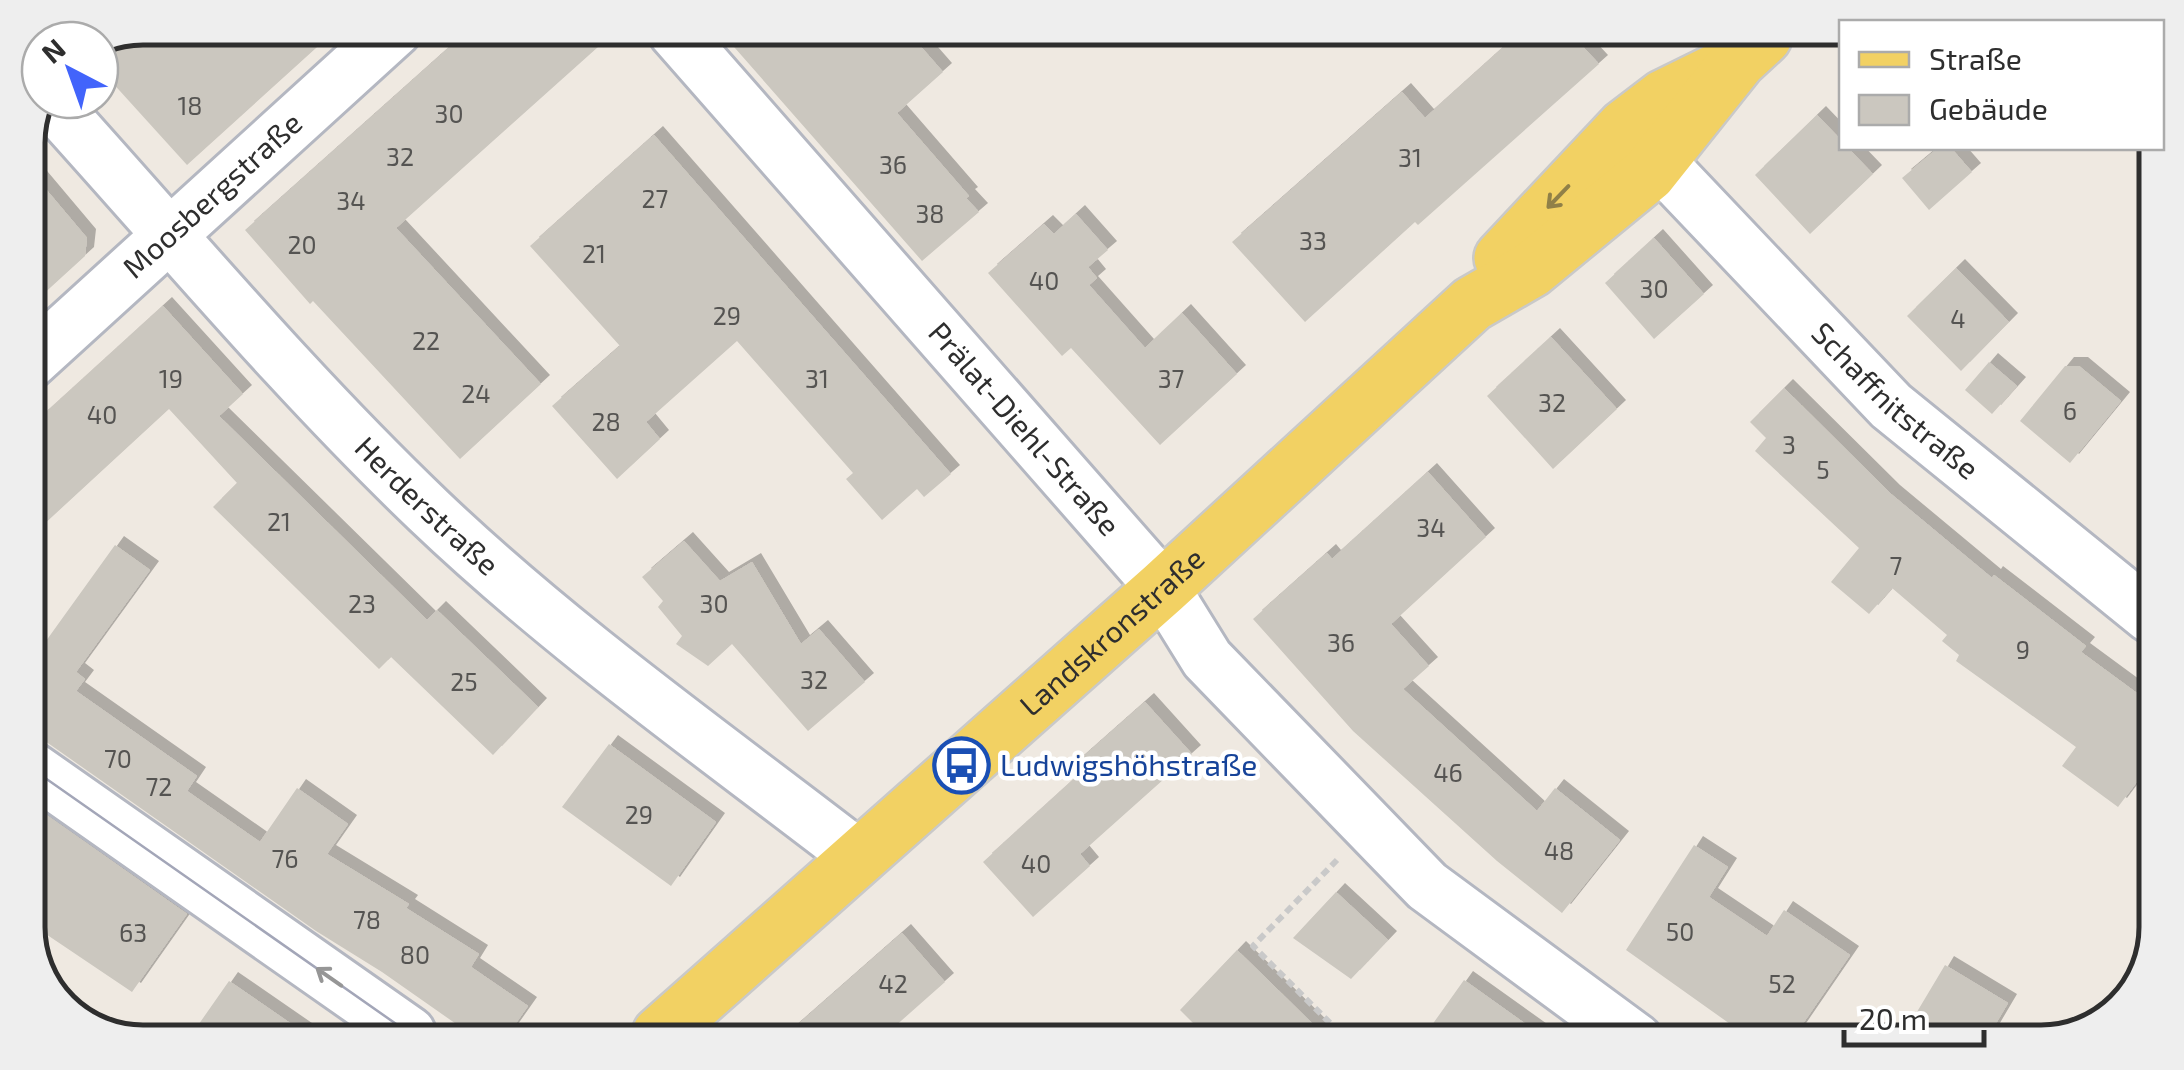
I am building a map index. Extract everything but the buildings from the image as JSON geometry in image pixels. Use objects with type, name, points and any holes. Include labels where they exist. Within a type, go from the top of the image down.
[{"type":"main road","name":"Landskronstraße","points":[[1472,304],[1508,248],[1626,127],[1739,45]]},
{"type":"main road","name":"Landskronstraße","points":[[670,1025],[1162,588],[1472,304],[1531,270],[1660,163],[1739,45]]},
{"type":"street","name":"Moosbergstraße","points":[[45,348],[378,45]]},
{"type":"street","name":"Prälat-Diehl-Straße","points":[[686,45],[1162,588],[1207,659],[1426,886],[1612,1025]]},
{"type":"street","name":"Herderstraße","points":[[67,120],[316,399],[429,511],[531,604],[859,857]]},
{"type":"street","name":"Schaffnitstraße","points":[[1660,163],[1891,406],[2139,607]]},
{"type":"street","points":[[45,778],[399,1025]]},
{"type":"path","points":[[1332,1025],[1253,946],[1369,826]]},
{"type":"tram line","points":[[45,778],[398,1025]]},
{"type":"place","name":"Ludwigshöhstraße","points":[[961,766]]}]
